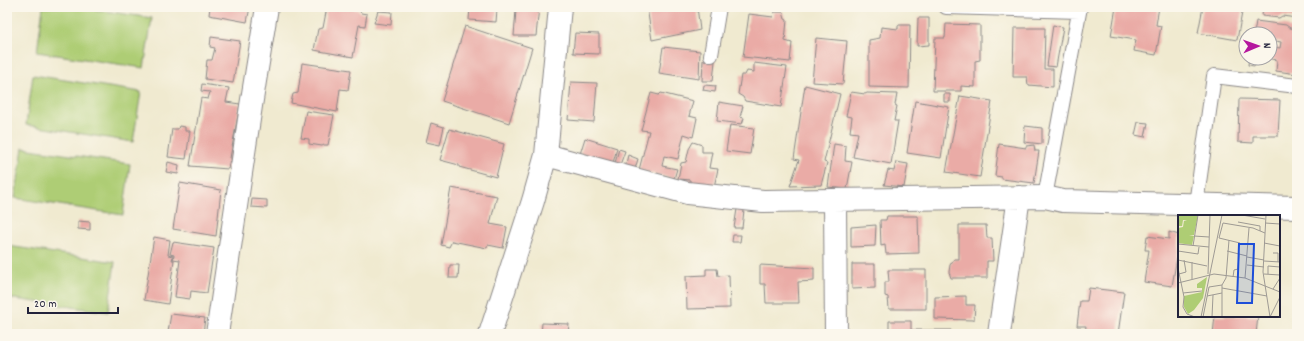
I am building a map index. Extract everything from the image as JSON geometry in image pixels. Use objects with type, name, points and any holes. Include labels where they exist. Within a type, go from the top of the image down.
[{"type":"street","points":[[217,334],[267,7]]},
{"type":"street","points":[[490,334],[533,201],[546,155],[560,7]]},
{"type":"street","points":[[546,155],[687,192],[762,201],[1045,197],[1064,201],[1297,207]]},
{"type":"street","points":[[999,334],[1019,197]]},
{"type":"street","points":[[835,200],[836,334]]},
{"type":"lane","points":[[710,55],[719,7]]},
{"type":"lane","points":[[946,7],[1080,9],[1045,197]]},
{"type":"lane","points":[[1196,204],[1214,76],[1297,86]]},
{"type":"green space","points":[[43,7],[77,7],[152,18],[144,68],[37,52]]},
{"type":"green space","points":[[33,75],[141,92],[133,142],[26,125]]},
{"type":"green space","points":[[23,148],[130,164],[123,215],[15,198]]},
{"type":"green space","points":[[8,246],[115,262],[108,312],[7,298]]},
{"type":"building","points":[[210,7],[250,7],[247,22],[209,15]]},
{"type":"building","points":[[327,7],[344,7],[359,10],[361,13],[367,14],[365,26],[359,25],[353,57],[314,50],[318,29],[323,28]]},
{"type":"building","points":[[470,7],[539,7],[536,36],[514,36],[516,10],[497,9],[496,22],[469,20]]},
{"type":"building","points":[[647,7],[697,7],[700,30],[652,40]]},
{"type":"building","points":[[1116,7],[1159,7],[1156,25],[1161,26],[1156,55],[1134,51],[1136,40],[1111,36]]},
{"type":"building","points":[[1203,7],[1243,7],[1240,26],[1238,26],[1237,40],[1198,33]]},
{"type":"building","points":[[1263,7],[1297,7],[1297,18],[1262,16]]},
{"type":"building","points":[[378,11],[392,12],[391,25],[374,23]]},
{"type":"building","points":[[774,12],[783,12],[785,19],[787,20],[785,41],[792,43],[790,62],[743,57],[749,14],[773,17]]},
{"type":"building","points":[[918,18],[929,18],[929,45],[917,46]]},
{"type":"building","points":[[1256,21],[1286,25],[1290,28],[1297,29],[1297,74],[1276,71],[1276,66],[1278,66],[1278,48],[1280,48],[1281,42],[1278,41],[1278,26],[1255,26]]},
{"type":"building","points":[[946,24],[980,25],[980,60],[975,61],[975,87],[961,86],[961,91],[933,91],[935,38],[945,38]]},
{"type":"building","points":[[898,25],[910,25],[909,88],[869,87],[869,40],[880,38],[881,27],[898,29]]},
{"type":"building","points":[[1053,25],[1063,27],[1056,67],[1047,66]]},
{"type":"building","points":[[465,26],[532,48],[509,123],[442,101]]},
{"type":"building","points":[[1014,28],[1045,28],[1044,69],[1053,69],[1053,87],[1028,85],[1027,77],[1013,77]]},
{"type":"building","points":[[575,33],[599,34],[599,54],[573,53]]},
{"type":"building","points":[[211,37],[240,41],[233,83],[205,79],[207,60],[212,60],[215,48],[210,47]]},
{"type":"building","points":[[816,38],[847,41],[843,84],[812,82]]},
{"type":"building","points":[[663,47],[700,51],[699,79],[659,73]]},
{"type":"building","points":[[703,60],[715,61],[713,81],[702,81]]},
{"type":"building","points":[[302,63],[351,70],[348,90],[340,89],[337,112],[291,103],[293,94],[298,93]]},
{"type":"building","points":[[754,63],[787,67],[781,107],[745,101],[743,97],[738,94],[741,75],[745,75],[747,71],[754,72]]},
{"type":"building","points":[[571,82],[597,83],[594,122],[568,120]]},
{"type":"building","points":[[202,84],[229,88],[226,102],[240,104],[228,169],[190,166],[201,98],[208,99],[210,92],[201,91]]},
{"type":"building","points":[[704,85],[716,86],[715,92],[703,90]]},
{"type":"building","points":[[805,85],[840,94],[824,162],[827,163],[821,185],[790,186],[799,160],[794,159]]},
{"type":"building","points":[[851,92],[865,94],[897,94],[895,105],[897,106],[894,121],[898,121],[891,164],[853,157],[858,133],[850,132],[852,117],[846,116]]},
{"type":"building","points":[[651,93],[659,95],[661,93],[693,101],[689,116],[697,118],[693,137],[684,134],[678,159],[664,156],[662,166],[677,169],[674,179],[639,170],[649,131],[641,130]]},
{"type":"building","points":[[944,94],[950,94],[950,102],[944,102]]},
{"type":"building","points":[[960,96],[992,101],[980,177],[946,172]]},
{"type":"building","points":[[1239,99],[1280,100],[1278,136],[1253,136],[1253,143],[1238,142]]},
{"type":"building","points":[[915,101],[949,107],[941,158],[907,153]]},
{"type":"building","points":[[719,102],[743,106],[740,117],[744,118],[742,124],[717,121]]},
{"type":"building","points":[[306,111],[334,115],[328,145],[322,146],[309,144],[309,139],[301,138]]},
{"type":"building","points":[[1138,122],[1148,123],[1145,137],[1135,135]]},
{"type":"building","points":[[431,123],[444,127],[440,145],[426,142]]},
{"type":"building","points":[[730,125],[754,128],[750,154],[726,151]]},
{"type":"building","points":[[179,126],[185,127],[185,131],[190,131],[186,159],[168,157],[172,129],[178,129]]},
{"type":"building","points":[[1025,126],[1042,128],[1042,144],[1024,142]]},
{"type":"building","points":[[449,129],[504,144],[496,177],[440,160]]},
{"type":"building","points":[[585,138],[617,148],[613,163],[580,154]]},
{"type":"building","points":[[693,142],[702,145],[702,152],[712,152],[709,168],[718,169],[714,187],[690,184],[690,180],[678,179],[681,163],[686,162],[689,149]]},
{"type":"building","points":[[834,144],[846,146],[845,161],[852,162],[847,189],[828,187]]},
{"type":"building","points":[[999,144],[1026,148],[1026,146],[1034,145],[1035,151],[1039,151],[1034,183],[1002,179],[1002,177],[995,176]]},
{"type":"building","points":[[619,149],[625,151],[620,165],[615,163]]},
{"type":"building","points":[[628,155],[638,159],[635,169],[625,168]]},
{"type":"building","points":[[168,162],[179,165],[178,174],[166,172]]},
{"type":"building","points":[[896,162],[908,164],[904,187],[884,185],[888,170],[894,171]]},
{"type":"building","points":[[180,183],[221,190],[216,236],[173,229]]},
{"type":"building","points":[[451,188],[497,196],[490,224],[507,227],[503,248],[488,245],[487,248],[452,241],[449,247],[441,245]]},
{"type":"building","points":[[252,199],[267,200],[267,208],[251,207]]},
{"type":"building","points":[[737,209],[744,210],[742,228],[734,228]]},
{"type":"building","points":[[887,216],[918,216],[919,253],[886,254],[885,245],[881,246],[880,220],[886,220]]},
{"type":"building","points":[[78,221],[90,222],[90,230],[78,229]]},
{"type":"building","points":[[876,225],[875,246],[851,247],[851,227]]},
{"type":"building","points":[[959,225],[986,225],[987,238],[992,238],[993,261],[987,261],[987,278],[951,278],[949,272],[950,265],[954,259],[959,259]]},
{"type":"building","points":[[1169,232],[1178,235],[1178,252],[1172,286],[1144,282],[1149,250],[1145,250],[1147,236],[1169,239]]},
{"type":"building","points":[[733,235],[741,235],[740,242],[732,242]]},
{"type":"building","points":[[154,237],[170,240],[168,255],[173,256],[172,260],[174,260],[168,304],[144,300]]},
{"type":"building","points":[[173,242],[214,248],[207,293],[191,291],[190,299],[175,297],[180,260],[173,259],[174,255],[170,254]]},
{"type":"building","points":[[852,264],[875,264],[875,288],[852,289]]},
{"type":"building","points":[[450,265],[459,265],[458,278],[449,278]]},
{"type":"building","points":[[760,265],[814,268],[814,281],[798,282],[799,303],[766,303],[765,284],[760,284]]},
{"type":"building","points":[[706,269],[717,269],[718,276],[729,275],[730,308],[687,309],[686,276],[706,275]]},
{"type":"building","points":[[888,270],[926,270],[926,309],[889,309],[888,297],[885,296],[885,282],[889,282]]},
{"type":"building","points":[[1089,288],[1124,292],[1118,334],[1085,334],[1086,326],[1077,326],[1080,301],[1087,301]]},
{"type":"building","points":[[966,296],[966,305],[975,305],[974,320],[935,319],[935,297]]},
{"type":"building","points":[[171,314],[205,318],[203,334],[173,334],[173,331],[168,332]]},
{"type":"building","points":[[1215,317],[1258,317],[1256,334],[1213,334]]},
{"type":"building","points":[[889,321],[911,321],[911,330],[951,330],[951,334],[889,334]]},
{"type":"building","points":[[542,323],[569,324],[568,334],[541,334]]}]
